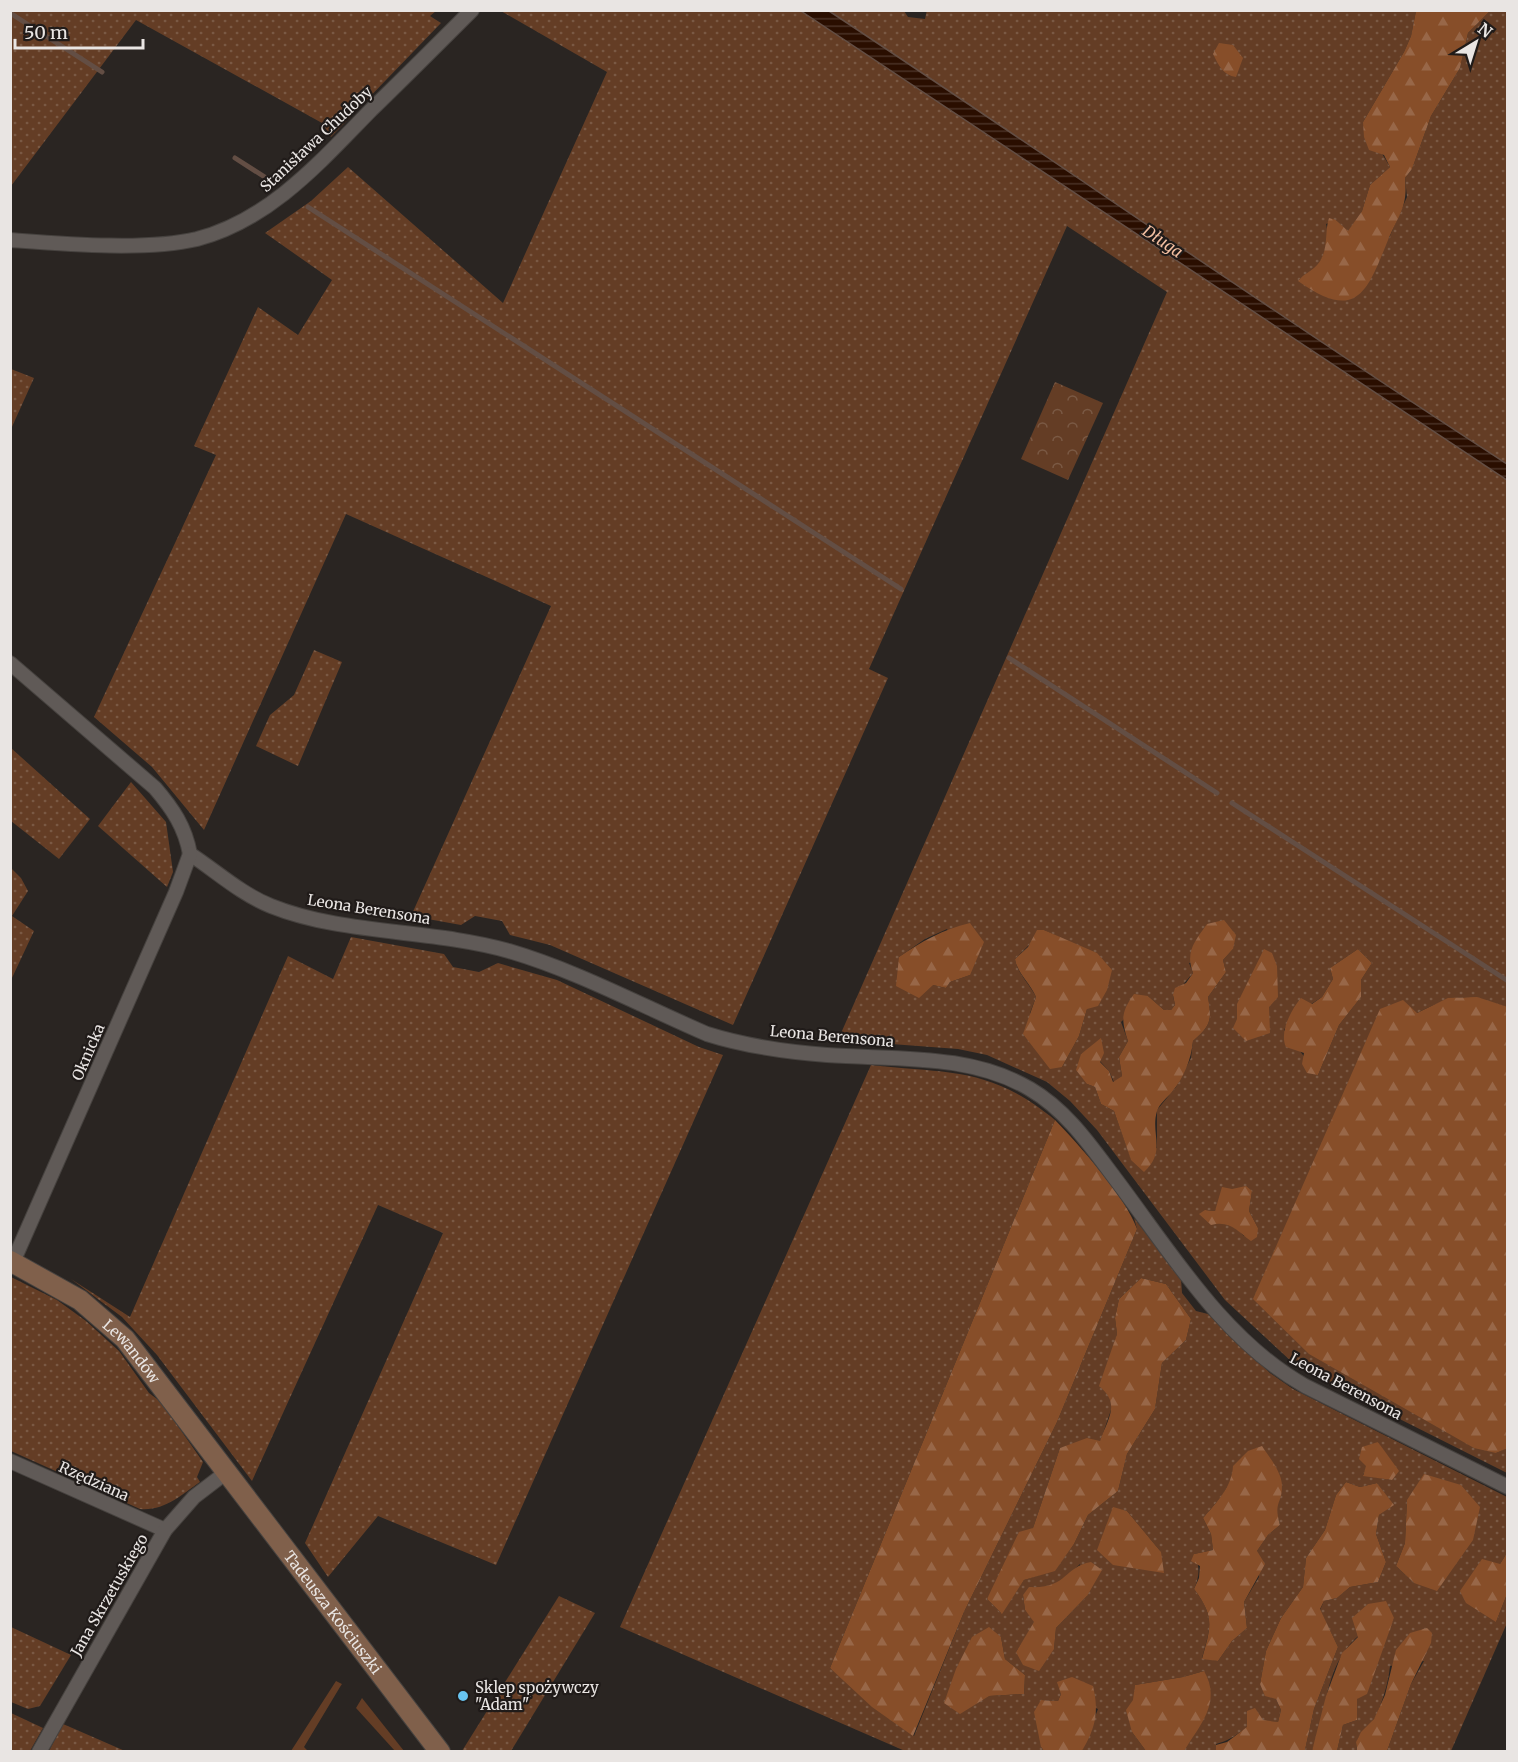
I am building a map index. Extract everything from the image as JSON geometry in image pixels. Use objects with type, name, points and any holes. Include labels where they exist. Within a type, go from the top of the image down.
[{"type":"street","name":"Stanisława Chudoby","points":[[10,240],[151,245],[198,238],[239,224],[272,204],[309,172],[472,10]]},
{"type":"street","points":[[10,663],[155,788],[175,812],[186,836],[190,854]]},
{"type":"street","name":"Oknicka","points":[[12,1261],[176,892],[190,854]]},
{"type":"street","name":"Leona Berensona","points":[[190,854],[241,890],[277,908],[324,921],[408,932],[509,951],[568,972],[717,1037],[759,1047],[809,1053],[951,1062],[987,1070],[1011,1079],[1041,1096],[1077,1129],[1215,1310],[1277,1368],[1305,1386],[1508,1487]]},
{"type":"street","name":"Lewandów","points":[[12,1261],[72,1295],[115,1329],[228,1471]]},
{"type":"street","name":"Rzędziana","points":[[10,1461],[165,1530]]},
{"type":"street","name":"Jana Skrzetuskiego","points":[[39,1752],[165,1530],[194,1497],[228,1471]]},
{"type":"street","name":"Tadeusza Kościuszki","points":[[228,1471],[440,1752]]},
{"type":"green space","points":[[927,10],[1416,11],[1411,36],[1404,52],[1363,122],[1390,167],[1370,185],[1362,211],[1348,232],[1336,220],[1326,224],[1327,242],[1321,261],[1314,270],[1298,281],[1389,238],[1407,197],[1405,178],[1412,169],[1431,116],[1460,68],[1468,33],[1490,11],[1507,11],[1507,464],[829,11],[904,11],[908,17],[925,19]]},
{"type":"green space","points":[[11,11],[436,11],[430,16],[441,23],[331,137],[322,123],[136,20],[11,186]]},
{"type":"green space","points":[[501,11],[801,11],[1507,480],[1507,1007],[1471,998],[1461,998],[1442,1002],[1417,1013],[1496,1453],[1507,1448],[1507,1473],[1342,1390],[1292,1362],[1225,1300],[1097,1130],[1070,1101],[1047,1082],[987,1055],[958,1049],[838,1040],[1167,292],[1067,226],[869,669],[888,678],[733,1025],[550,945],[510,935],[502,921],[475,916],[461,925],[411,916],[551,606],[346,514],[204,830],[152,767],[94,717],[216,455],[194,446],[258,307],[298,335],[332,280],[265,233],[311,201],[348,167],[503,303],[607,72]],"holes":[[[947,929],[970,975],[950,982],[946,988],[933,985],[899,957],[925,939]],[[1044,930],[1065,940],[1087,1009],[1079,1036],[1062,1067],[1030,1013],[1036,997],[1018,969],[1015,959]],[[1233,949],[1223,960],[1226,972],[1208,997],[1209,1022],[1204,1031],[1193,1041],[1191,1058],[1176,1087],[1157,1110],[1157,1148],[1131,1159],[1114,1111],[1101,1104],[1095,1087],[1087,1084],[1081,1054],[1089,1049],[1109,1071],[1114,1082],[1122,1076],[1119,1057],[1128,1041],[1121,1022],[1148,996],[1164,1010],[1171,1010],[1175,1005],[1173,996],[1193,973],[1189,963]],[[1358,949],[1372,963],[1361,980],[1361,997],[1339,1025],[1318,1075],[1284,1030],[1290,1018],[1322,997],[1333,979],[1330,968]],[[1252,1191],[1249,1211],[1258,1228],[1244,1236],[1205,1210],[1215,1211],[1220,1201]]]},
{"type":"green space","points":[[1416,11],[1490,11],[1468,33],[1460,68],[1431,116],[1412,169],[1405,178],[1406,188],[1402,210],[1366,287],[1357,296],[1347,300],[1334,300],[1298,281],[1317,265],[1322,257],[1329,218],[1336,220],[1348,231],[1362,211],[1370,185],[1390,167],[1384,155],[1369,150],[1364,137],[1363,122],[1404,52],[1411,36]]},
{"type":"green space","points":[[1219,43],[1233,45],[1243,58],[1236,77],[1219,66],[1213,54]]},
{"type":"green space","points":[[11,369],[34,378],[11,429]]},
{"type":"green space","points":[[1055,382],[1103,403],[1068,480],[1021,459]]},
{"type":"green space","points":[[314,650],[342,662],[298,766],[256,746],[270,715],[294,695]]},
{"type":"green space","points":[[11,748],[90,819],[59,859],[11,821]]},
{"type":"green space","points":[[131,782],[166,822],[173,872],[167,887],[98,826]]},
{"type":"green space","points":[[11,868],[21,878],[28,891],[12,916],[34,931],[11,980]]},
{"type":"green space","points":[[1224,920],[1236,935],[1233,949],[1223,960],[1226,972],[1208,997],[1209,1022],[1204,1031],[1193,1041],[1189,1062],[1183,1074],[1172,1092],[1158,1108],[1155,1119],[1155,1157],[1144,1172],[1131,1160],[1114,1111],[1101,1104],[1095,1087],[1087,1084],[1076,1070],[1081,1054],[1101,1038],[1104,1053],[1100,1062],[1109,1071],[1113,1082],[1122,1076],[1119,1057],[1128,1041],[1124,1016],[1130,1000],[1134,994],[1148,996],[1164,1010],[1171,1010],[1175,1005],[1173,995],[1175,988],[1186,983],[1193,973],[1190,959],[1195,941],[1207,924]]},
{"type":"green space","points":[[970,923],[984,942],[970,975],[950,982],[946,988],[933,985],[919,998],[896,986],[899,957],[933,937]]},
{"type":"green space","points":[[1037,930],[1044,930],[1097,953],[1112,970],[1107,990],[1098,1006],[1087,1009],[1079,1036],[1062,1067],[1050,1069],[1023,1034],[1036,997],[1018,969],[1015,959],[1028,947]]},
{"type":"green space","points":[[351,937],[444,954],[453,967],[479,972],[498,963],[557,980],[699,1047],[723,1055],[496,1565],[378,1516],[328,1577],[305,1543],[443,1233],[378,1205],[252,1481],[157,1355],[122,1317],[71,1279],[130,1317],[288,956],[333,979]]},
{"type":"green space","points":[[1264,949],[1272,953],[1277,966],[1278,997],[1269,1007],[1270,1033],[1246,1041],[1233,1028],[1237,1019],[1237,1004]]},
{"type":"green space","points":[[1358,949],[1372,963],[1361,980],[1361,997],[1339,1025],[1318,1075],[1307,1073],[1302,1064],[1304,1053],[1286,1047],[1284,1035],[1287,1021],[1301,998],[1312,1004],[1322,997],[1333,979],[1330,968]]},
{"type":"green space","points":[[1477,997],[1508,1007],[1508,1448],[1496,1453],[1474,1448],[1309,1354],[1253,1299],[1380,1009],[1403,1000],[1417,1013],[1448,998]]},
{"type":"green space","points":[[871,1065],[947,1072],[989,1081],[1010,1090],[1055,1120],[830,1668],[914,1736],[964,1612],[1057,1422],[1137,1229],[1134,1218],[1181,1279],[1182,1293],[1196,1311],[1208,1314],[1270,1373],[1293,1389],[1507,1497],[1507,1553],[1500,1564],[1496,1622],[1507,1594],[1507,1623],[1451,1751],[1387,1751],[1411,1684],[1424,1661],[1390,1666],[1387,1686],[1379,1710],[1373,1721],[1359,1736],[1357,1751],[1337,1751],[1343,1725],[1357,1720],[1357,1699],[1394,1618],[1360,1635],[1346,1650],[1332,1677],[1312,1751],[1302,1751],[1305,1750],[1314,1709],[1338,1647],[1320,1610],[1324,1601],[1337,1598],[1350,1587],[1378,1582],[1386,1562],[1376,1534],[1379,1515],[1393,1505],[1377,1483],[1360,1487],[1346,1482],[1336,1495],[1325,1530],[1306,1558],[1303,1587],[1281,1618],[1266,1651],[1260,1684],[1276,1699],[1281,1710],[1278,1722],[1251,1726],[1216,1744],[1216,1751],[1184,1751],[1204,1671],[1135,1685],[1132,1732],[1146,1751],[1082,1751],[1098,1709],[1061,1694],[1058,1701],[1041,1700],[1041,1747],[1044,1751],[905,1751],[620,1627]],"holes":[[[1141,1278],[1166,1284],[1191,1319],[1186,1340],[1162,1363],[1155,1409],[1127,1454],[1118,1491],[1088,1515],[1074,1544],[1055,1570],[1024,1580],[1001,1613],[987,1599],[1033,1528],[1060,1448],[1100,1442],[1112,1407],[1111,1354],[1117,1334],[1115,1318],[1119,1299]],[[1378,1442],[1387,1457],[1392,1480],[1363,1475]],[[1233,1476],[1282,1486],[1275,1508],[1280,1525],[1268,1535],[1257,1551],[1259,1577],[1244,1602],[1247,1628],[1232,1641],[1218,1661],[1202,1658],[1208,1638],[1209,1622],[1205,1607],[1194,1589],[1198,1571],[1194,1554],[1213,1550],[1211,1534],[1203,1518],[1222,1496]],[[1407,1500],[1414,1583],[1396,1566],[1405,1543]],[[1113,1508],[1127,1511],[1161,1552]],[[1080,1564],[1087,1596],[1056,1628],[1054,1649],[1016,1652],[1035,1622],[1025,1610],[1023,1595],[1060,1583]],[[1001,1637],[1005,1659],[1025,1675],[1024,1694],[989,1696]]]},
{"type":"green space","points":[[1055,1120],[1113,1187],[1137,1229],[1057,1422],[964,1612],[913,1736],[872,1707],[830,1668]]},
{"type":"green space","points":[[1246,1186],[1252,1191],[1249,1211],[1258,1228],[1257,1237],[1251,1241],[1228,1225],[1211,1225],[1199,1214],[1205,1210],[1215,1211],[1222,1187],[1232,1189]]},
{"type":"green space","points":[[11,1277],[57,1300],[86,1321],[119,1351],[149,1393],[161,1402],[203,1462],[197,1477],[200,1482],[165,1505],[140,1509],[11,1451]]},
{"type":"green space","points":[[1141,1278],[1166,1284],[1191,1319],[1186,1340],[1162,1363],[1155,1409],[1127,1454],[1118,1491],[1088,1515],[1074,1544],[1055,1571],[1024,1580],[1002,1614],[987,1599],[1019,1532],[1033,1528],[1060,1448],[1087,1438],[1100,1441],[1111,1412],[1111,1405],[1110,1399],[1099,1386],[1117,1334],[1115,1318],[1119,1299]]},
{"type":"green space","points":[[1378,1442],[1399,1471],[1392,1480],[1363,1476],[1366,1466],[1359,1459],[1362,1447]]},
{"type":"green space","points":[[1262,1446],[1280,1475],[1282,1492],[1277,1511],[1280,1525],[1268,1535],[1257,1551],[1265,1564],[1244,1602],[1247,1628],[1232,1641],[1218,1661],[1202,1659],[1208,1638],[1209,1622],[1205,1607],[1194,1589],[1199,1578],[1200,1566],[1191,1561],[1194,1554],[1213,1550],[1211,1534],[1203,1518],[1226,1488],[1233,1466],[1248,1451]]},
{"type":"green space","points":[[1424,1474],[1461,1485],[1480,1507],[1473,1540],[1437,1591],[1414,1583],[1396,1566],[1405,1543],[1407,1500]]},
{"type":"green space","points":[[1346,1482],[1360,1487],[1377,1483],[1394,1505],[1379,1515],[1376,1534],[1386,1562],[1378,1582],[1350,1587],[1337,1598],[1324,1601],[1320,1609],[1338,1647],[1314,1709],[1305,1750],[1216,1751],[1216,1745],[1227,1742],[1247,1727],[1247,1711],[1255,1708],[1263,1720],[1278,1722],[1281,1710],[1276,1699],[1265,1696],[1260,1684],[1266,1651],[1281,1618],[1303,1587],[1306,1558],[1325,1530],[1336,1495]]},
{"type":"green space","points":[[1113,1507],[1127,1511],[1161,1552],[1164,1573],[1113,1565],[1097,1550]]},
{"type":"green space","points":[[1507,1553],[1507,1594],[1496,1622],[1466,1603],[1460,1591],[1482,1559],[1500,1564]]},
{"type":"green space","points":[[1091,1562],[1102,1570],[1087,1596],[1056,1628],[1054,1649],[1039,1671],[1023,1665],[1016,1652],[1034,1622],[1025,1610],[1023,1595],[1029,1587],[1051,1585],[1075,1568]]},
{"type":"green space","points":[[559,1596],[595,1613],[511,1751],[462,1751]]},
{"type":"green space","points":[[1386,1601],[1394,1618],[1367,1694],[1357,1699],[1357,1720],[1343,1725],[1337,1751],[1312,1751],[1326,1696],[1342,1653],[1358,1637],[1352,1618],[1368,1604]]},
{"type":"green space","points":[[11,1627],[71,1655],[40,1706],[28,1709],[11,1702]]},
{"type":"green space","points":[[989,1627],[1001,1637],[1005,1659],[1025,1675],[1024,1694],[989,1696],[960,1714],[944,1703],[956,1669],[972,1637]]},
{"type":"green space","points":[[1427,1628],[1432,1633],[1431,1643],[1411,1684],[1387,1751],[1357,1751],[1356,1742],[1361,1732],[1374,1719],[1385,1695],[1396,1650],[1410,1633]]},
{"type":"green space","points":[[1204,1671],[1209,1682],[1210,1703],[1207,1713],[1184,1751],[1146,1751],[1132,1732],[1126,1710],[1133,1700],[1135,1685]]},
{"type":"green space","points":[[1072,1677],[1093,1686],[1096,1712],[1090,1734],[1082,1751],[1044,1751],[1041,1747],[1034,1712],[1041,1700],[1058,1701],[1061,1694],[1057,1682]]},
{"type":"green space","points":[[336,1681],[342,1684],[304,1747],[307,1750],[291,1751]]},
{"type":"green space","points":[[362,1698],[404,1751],[395,1751],[356,1708]]},
{"type":"green space","points":[[11,1713],[43,1728],[30,1751],[11,1751]]},
{"type":"green space","points":[[63,1724],[70,1727],[125,1751],[49,1751]]},
{"type":"water","name":"Długa","points":[[801,11],[829,11],[1507,464],[1507,480]]},
{"type":"waterway","points":[[10,13],[102,72]]},
{"type":"waterway","points":[[235,158],[271,181]]},
{"type":"waterway","points":[[308,207],[901,589]]},
{"type":"waterway","points":[[1009,658],[1217,793]]},
{"type":"waterway","points":[[1232,803],[1508,981]]},
{"type":"place","name":"Sklep spożywczy \"Adam\"","points":[[463,1696]]}]
